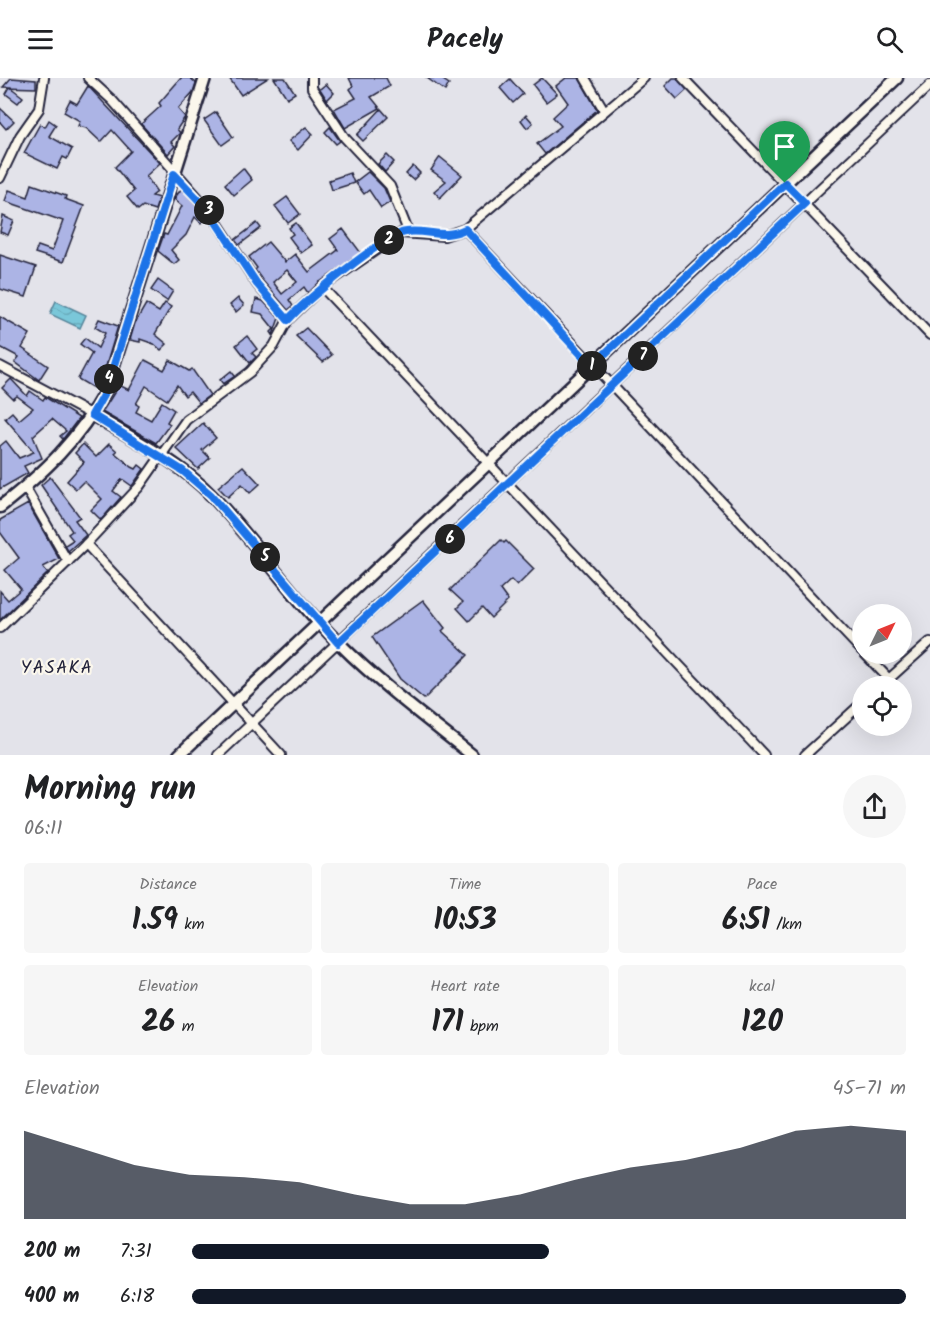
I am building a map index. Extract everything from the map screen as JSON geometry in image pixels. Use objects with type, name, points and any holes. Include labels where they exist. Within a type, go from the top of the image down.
[{"type":"street","points":[[0,178],[20,135],[39,109],[44,78]]},
{"type":"street","points":[[88,78],[112,100],[174,174],[208,210],[257,284],[288,320]]},
{"type":"street","points":[[0,507],[63,453],[92,415],[106,390],[205,78]]},
{"type":"street","points":[[312,78],[312,88],[345,138],[390,186],[408,231]]},
{"type":"street","points":[[585,78],[604,110]]},
{"type":"street","points":[[0,628],[86,544],[139,487],[186,420],[209,401],[229,390],[270,352],[284,332],[288,320],[322,287],[390,239],[408,231],[444,236],[465,229],[644,78]]},
{"type":"street","points":[[683,78],[930,335]]},
{"type":"street","points":[[179,755],[897,78]]},
{"type":"street","points":[[218,755],[509,484],[930,85]]},
{"type":"street","points":[[465,229],[852,639]]},
{"type":"street","points":[[322,287],[764,755]]},
{"type":"street","points":[[0,366],[92,415],[183,471],[211,495],[338,643],[371,674],[472,755]]},
{"type":"street","points":[[25,487],[68,562]]},
{"type":"street","points":[[86,544],[281,755]]},
{"type":"street","points":[[892,676],[930,642]]},
{"type":"street","points":[[875,664],[886,676]]},
{"type":"street","points":[[805,755],[852,712]]},
{"type":"water","points":[[56,301],[86,315],[80,328],[50,314]]},
{"type":"building","points":[[11,78],[36,80],[36,88],[3,87]]},
{"type":"building","points":[[181,78],[190,78],[196,83],[193,92],[178,109],[185,117],[177,129],[180,133],[171,142],[175,146],[168,154],[141,124],[161,106],[159,103]]},
{"type":"building","points":[[229,78],[268,78],[241,95]]},
{"type":"building","points":[[274,78],[285,78],[295,93],[287,98]]},
{"type":"building","points":[[349,78],[386,78],[390,86],[371,97],[380,108],[345,128],[334,109],[356,98],[350,89],[353,86]]},
{"type":"building","points":[[427,78],[440,78],[449,84],[445,91]]},
{"type":"building","points":[[542,78],[557,94],[546,102],[533,85]]},
{"type":"building","points":[[566,78],[579,78],[597,110],[545,154],[537,144],[561,126],[553,117],[568,103],[556,86]]},
{"type":"building","points":[[673,78],[677,78],[687,90],[677,99],[665,86]]},
{"type":"building","points":[[510,79],[523,94],[513,103],[500,88]]},
{"type":"building","points":[[326,84],[334,93],[327,100],[320,89]]},
{"type":"building","points":[[88,86],[160,163],[146,176],[157,192],[152,196],[159,198],[155,210],[143,206],[138,210],[127,197],[134,191],[115,167],[131,151],[112,130],[101,142],[86,128],[78,126],[80,121],[64,112],[70,100],[77,104]]},
{"type":"building","points":[[10,87],[23,97],[18,103],[6,94]]},
{"type":"building","points":[[0,108],[14,121],[6,129],[0,122]]},
{"type":"building","points":[[381,109],[388,117],[363,141],[357,135]]},
{"type":"building","points":[[216,112],[233,137],[222,145],[204,120]]},
{"type":"building","points":[[526,115],[533,123],[527,128],[521,120]]},
{"type":"building","points":[[49,120],[56,125],[49,136],[72,149],[67,159],[63,157],[57,169],[24,153],[40,124],[45,127]]},
{"type":"building","points":[[306,127],[313,134],[298,150],[289,141]]},
{"type":"building","points":[[330,127],[340,141],[336,144],[325,132]]},
{"type":"building","points":[[387,155],[394,162],[385,172],[378,164]]},
{"type":"building","points":[[440,157],[462,175],[440,198],[434,191],[446,181],[431,170]]},
{"type":"building","points":[[413,166],[420,173],[413,180],[406,174]]},
{"type":"building","points":[[243,168],[252,180],[234,195],[225,184]]},
{"type":"building","points":[[368,172],[384,188],[390,202],[381,208],[369,190],[364,194],[355,182]]},
{"type":"building","points":[[350,173],[354,183],[332,190],[329,180]]},
{"type":"building","points":[[32,184],[66,196],[65,199],[84,206],[63,262],[35,253],[38,246],[52,251],[63,221],[5,201],[9,190],[28,197]]},
{"type":"building","points":[[182,188],[207,217],[201,223],[195,217],[186,235],[171,250],[179,260],[174,264],[158,251],[164,234],[167,235],[182,206],[174,199]]},
{"type":"building","points":[[287,197],[300,214],[288,223],[275,206]]},
{"type":"building","points":[[3,216],[14,221],[8,235],[0,232]]},
{"type":"building","points":[[257,223],[261,228],[239,245],[235,240]]},
{"type":"building","points":[[296,223],[312,245],[301,253],[289,237],[293,234],[289,228]]},
{"type":"building","points":[[343,229],[361,253],[308,293],[304,287],[289,300],[293,306],[288,310],[262,280],[249,257],[268,242],[285,262],[295,254],[309,272],[338,250],[330,239]],"holes":[[[287,270],[297,282],[282,294],[273,282]]]},
{"type":"building","points":[[0,255],[36,267],[26,297],[0,289]]},
{"type":"building","points":[[158,280],[173,291],[167,301],[151,290]]},
{"type":"building","points":[[238,298],[244,305],[236,312],[230,305]]},
{"type":"building","points":[[256,299],[263,301],[279,318],[273,335],[271,332],[274,329],[262,314],[253,312]]},
{"type":"building","points":[[165,303],[171,307],[155,334],[167,344],[161,350],[154,344],[140,339],[140,342],[130,340],[135,323],[146,304],[159,312]]},
{"type":"building","points":[[0,317],[30,334],[22,348],[48,366],[39,380],[15,362],[19,357],[0,347]]},
{"type":"building","points":[[99,319],[118,326],[102,379],[95,389],[78,379],[92,353],[80,344],[85,338],[98,348],[105,333],[95,327]]},
{"type":"building","points":[[306,328],[332,355],[323,362],[296,336]]},
{"type":"building","points":[[247,336],[257,349],[252,353],[256,357],[250,363],[236,345]]},
{"type":"building","points":[[145,360],[164,370],[170,360],[189,371],[192,369],[210,395],[199,403],[190,392],[185,396],[177,385],[167,400],[146,386],[136,404],[139,406],[136,412],[151,420],[162,402],[174,410],[167,422],[170,424],[156,443],[102,412],[119,385],[129,390]]},
{"type":"building","points":[[231,371],[235,376],[223,384],[220,380]]},
{"type":"building","points":[[11,379],[27,396],[30,391],[43,400],[45,397],[79,418],[63,439],[60,436],[66,431],[52,419],[33,436],[42,458],[24,466],[28,473],[0,489],[0,446],[6,441],[19,458],[34,452],[5,418],[12,412],[19,420],[33,408],[17,396],[13,399],[2,388]]},
{"type":"building","points":[[203,423],[216,438],[202,450],[210,458],[198,469],[176,448]]},
{"type":"building","points":[[83,444],[96,457],[109,444],[117,451],[115,453],[132,467],[136,469],[139,465],[144,469],[132,486],[122,479],[113,491],[121,497],[101,520],[91,510],[102,499],[84,481],[76,489],[67,481],[84,462],[75,453]]},
{"type":"building","points":[[243,466],[260,484],[250,493],[242,484],[228,497],[218,487]]},
{"type":"building","points":[[50,477],[80,517],[75,520],[86,535],[68,551],[65,545],[73,540],[68,534],[72,531],[41,485]]},
{"type":"building","points":[[28,504],[59,559],[43,567],[48,573],[0,620],[0,591],[8,600],[21,589],[5,570],[19,558],[0,532],[0,520]]},
{"type":"building","points":[[501,540],[504,543],[506,541],[534,569],[517,586],[511,580],[500,590],[508,601],[491,618],[482,608],[469,621],[457,608],[463,602],[450,590]]},
{"type":"building","points":[[423,600],[445,628],[442,631],[468,655],[424,699],[400,679],[372,637]]},
{"type":"district","name":"YASAKA","points":[[57,667]]},
{"type":"route","points":[[174,174],[208,210],[257,284],[288,320],[322,287],[401,233],[408,231],[444,236],[465,229],[592,366],[785,183],[805,203],[338,643],[211,495],[183,471],[92,415],[106,390],[174,174]]}]
